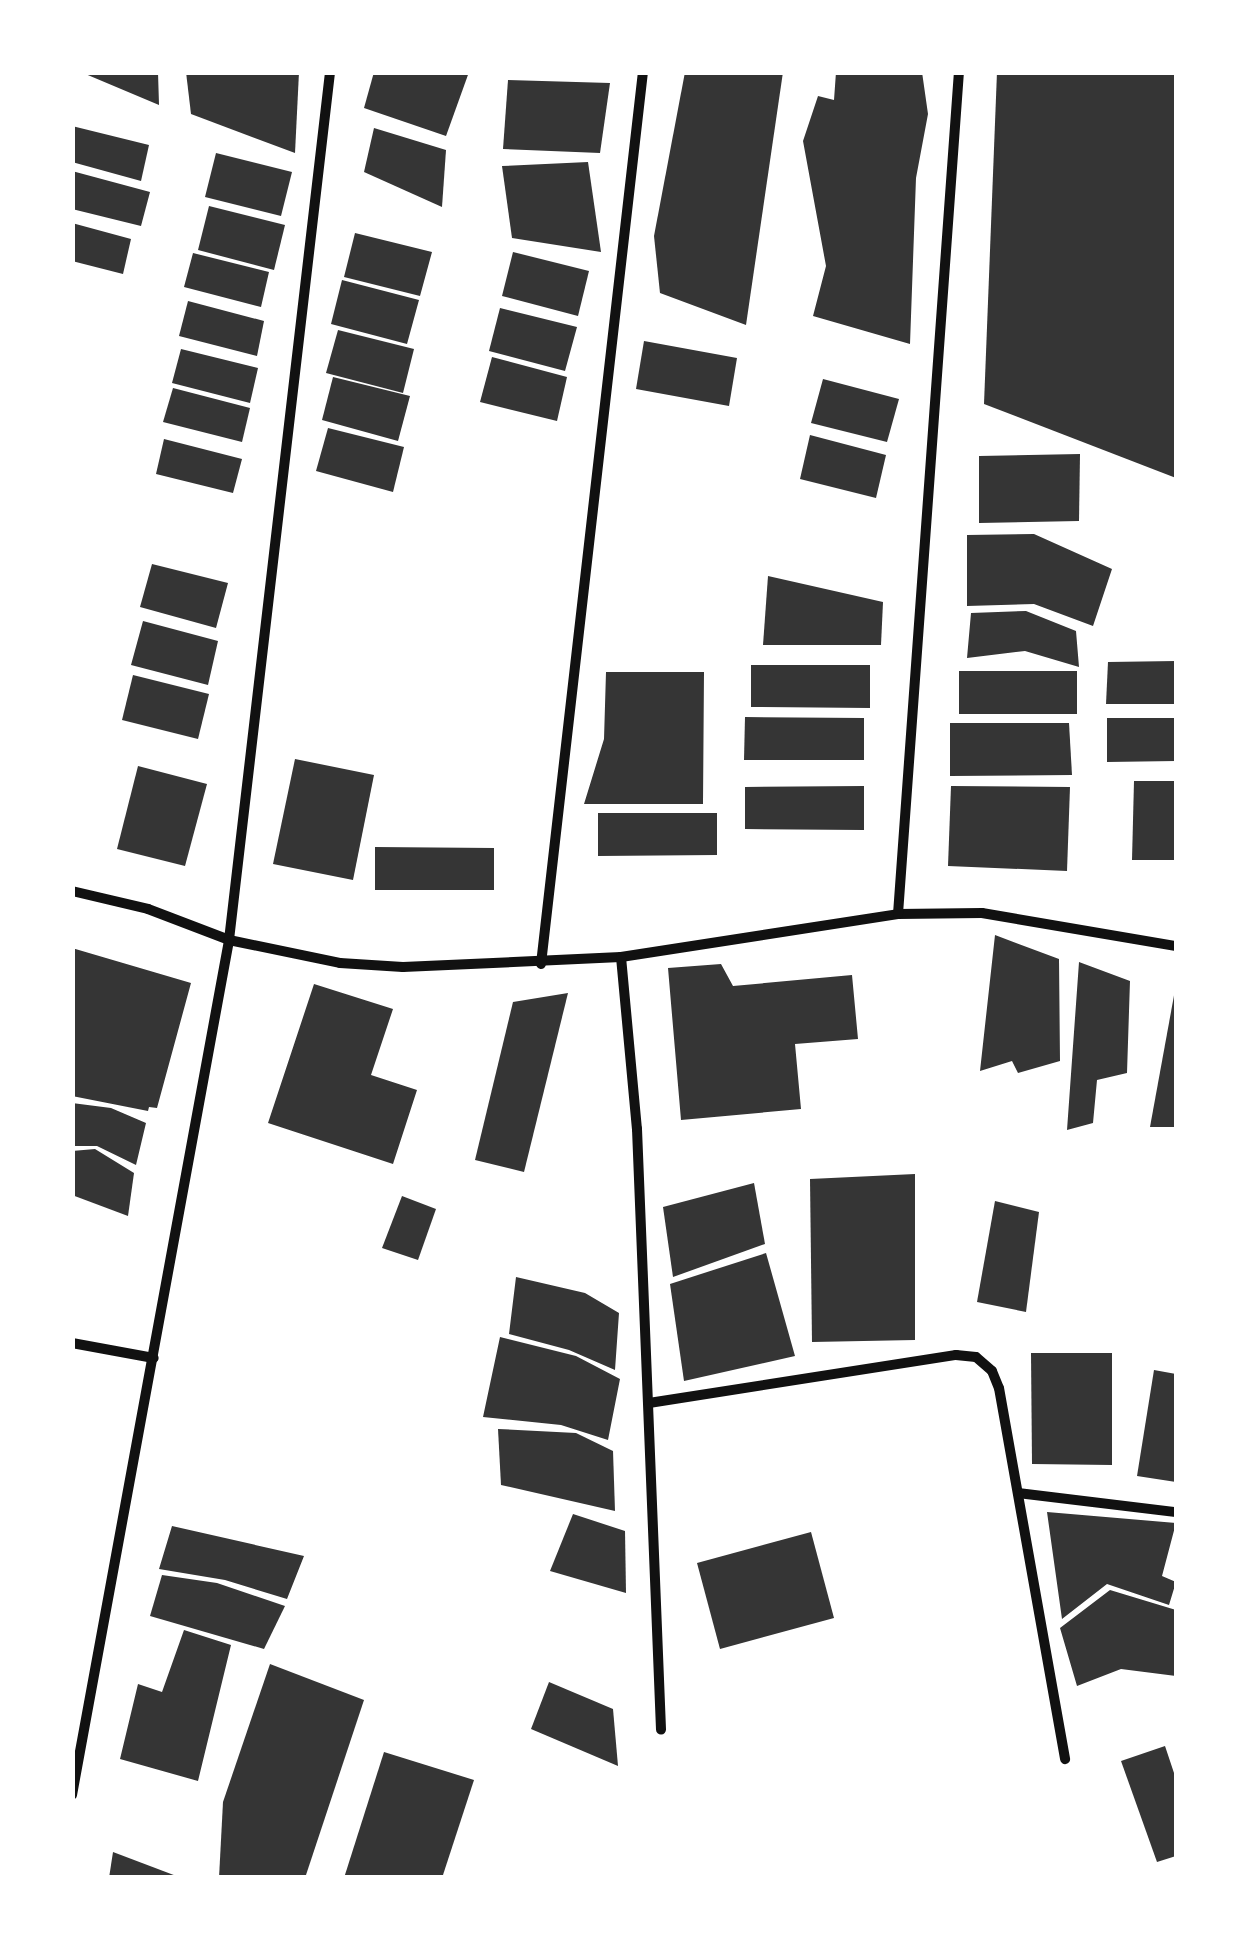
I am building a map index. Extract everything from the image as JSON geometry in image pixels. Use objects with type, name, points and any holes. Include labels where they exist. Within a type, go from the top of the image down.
[{"type":"street","points":[[72,1794],[229,940],[330,72]]},
{"type":"street","points":[[540,964],[643,72]]},
{"type":"street","points":[[898,914],[959,72]]},
{"type":"street","points":[[72,892],[148,909],[229,940],[340,964],[403,968],[622,957],[898,914],[982,913],[1176,946]]},
{"type":"street","points":[[622,957],[638,1129],[661,1730]]},
{"type":"street","points":[[72,1344],[154,1358]]},
{"type":"street","points":[[648,1403],[944,1356],[976,1357],[992,1371],[999,1388],[1065,1759]]},
{"type":"street","points":[[1018,1493],[1176,1512]]},
{"type":"building","points":[[158,72],[159,105],[83,73]]},
{"type":"building","points":[[186,72],[299,72],[295,153],[191,114]]},
{"type":"building","points":[[374,72],[469,72],[446,136],[364,108]]},
{"type":"building","points":[[685,72],[783,72],[746,325],[660,293],[654,236]]},
{"type":"building","points":[[836,72],[922,72],[928,114],[916,178],[910,344],[813,316],[826,266],[803,141],[818,96],[834,100]]},
{"type":"building","points":[[997,72],[1176,72],[1176,478],[984,404]]},
{"type":"building","points":[[508,80],[610,83],[600,153],[503,149]]},
{"type":"building","points":[[72,126],[149,145],[141,181],[72,162]]},
{"type":"building","points":[[374,128],[446,150],[442,207],[364,172]]},
{"type":"building","points":[[216,153],[292,172],[281,216],[205,197]]},
{"type":"building","points":[[588,162],[601,252],[512,238],[502,166]]},
{"type":"building","points":[[72,171],[150,192],[141,226],[72,209]]},
{"type":"building","points":[[209,206],[285,225],[274,270],[198,250]]},
{"type":"building","points":[[72,223],[131,239],[123,274],[72,261]]},
{"type":"building","points":[[355,233],[432,252],[420,296],[344,277]]},
{"type":"building","points":[[513,252],[589,271],[578,316],[502,296]]},
{"type":"building","points":[[193,253],[269,272],[261,307],[184,287]]},
{"type":"building","points":[[342,280],[419,300],[407,344],[331,324]]},
{"type":"building","points":[[188,301],[264,321],[257,356],[179,336]]},
{"type":"building","points":[[500,308],[577,327],[565,371],[489,351]]},
{"type":"building","points":[[338,330],[414,349],[403,393],[326,373]]},
{"type":"building","points":[[644,341],[737,358],[729,406],[636,389]]},
{"type":"building","points":[[181,349],[258,368],[250,403],[172,383]]},
{"type":"building","points":[[492,357],[567,377],[557,421],[480,402]]},
{"type":"building","points":[[333,377],[410,396],[398,441],[322,420]]},
{"type":"building","points":[[823,379],[899,399],[887,442],[811,423]]},
{"type":"building","points":[[173,388],[250,408],[242,442],[163,422]]},
{"type":"building","points":[[328,428],[404,447],[393,492],[316,471]]},
{"type":"building","points":[[810,435],[886,455],[876,498],[800,479]]},
{"type":"building","points":[[164,439],[242,459],[233,493],[156,474]]},
{"type":"building","points":[[1080,454],[1079,521],[979,523],[979,456]]},
{"type":"building","points":[[1034,534],[1112,569],[1093,626],[1034,604],[967,606],[967,535]]},
{"type":"building","points":[[152,564],[228,583],[216,628],[140,607]]},
{"type":"building","points":[[768,576],[883,602],[881,645],[763,645]]},
{"type":"building","points":[[1026,611],[1076,631],[1079,667],[1025,651],[967,658],[971,613]]},
{"type":"building","points":[[143,621],[218,641],[208,685],[131,665]]},
{"type":"building","points":[[1176,661],[1176,704],[1106,704],[1108,662]]},
{"type":"building","points":[[751,665],[870,665],[870,708],[751,707]]},
{"type":"building","points":[[959,671],[1077,671],[1077,714],[959,714]]},
{"type":"building","points":[[606,672],[704,672],[703,804],[584,804],[604,739]]},
{"type":"building","points":[[133,675],[209,694],[198,739],[122,720]]},
{"type":"building","points":[[745,717],[864,718],[864,760],[744,760]]},
{"type":"building","points":[[1107,718],[1176,718],[1176,761],[1107,762]]},
{"type":"building","points":[[950,723],[1069,723],[1072,775],[950,776]]},
{"type":"building","points":[[295,759],[374,775],[353,880],[273,864]]},
{"type":"building","points":[[138,766],[207,784],[185,866],[117,849]]},
{"type":"building","points":[[1134,781],[1176,781],[1176,860],[1132,860]]},
{"type":"building","points":[[864,786],[864,830],[745,829],[745,787]]},
{"type":"building","points":[[951,786],[1070,787],[1067,871],[948,866]]},
{"type":"building","points":[[598,813],[717,813],[717,855],[598,856]]},
{"type":"building","points":[[375,847],[494,848],[494,890],[375,890]]},
{"type":"building","points":[[995,935],[1059,959],[1060,1061],[1018,1073],[1012,1061],[980,1071]]},
{"type":"building","points":[[72,948],[191,983],[157,1108],[149,1107],[148,1111],[72,1096]]},
{"type":"building","points":[[1079,962],[1130,981],[1127,1073],[1097,1080],[1093,1123],[1067,1130]]},
{"type":"building","points":[[721,964],[733,986],[852,975],[858,1039],[795,1044],[801,1109],[681,1120],[668,968]]},
{"type":"building","points":[[314,984],[393,1009],[371,1075],[417,1090],[393,1164],[268,1123]]},
{"type":"building","points":[[1175,990],[1176,1127],[1150,1127]]},
{"type":"building","points":[[568,993],[524,1172],[475,1160],[513,1002]]},
{"type":"building","points":[[72,1103],[111,1108],[146,1123],[136,1165],[97,1146],[72,1146]]},
{"type":"building","points":[[95,1149],[134,1173],[128,1216],[72,1195],[72,1151]]},
{"type":"building","points":[[915,1174],[915,1340],[812,1342],[810,1179]]},
{"type":"building","points":[[754,1183],[765,1244],[673,1277],[663,1207]]},
{"type":"building","points":[[402,1196],[436,1209],[418,1260],[382,1248]]},
{"type":"building","points":[[995,1201],[1039,1212],[1026,1312],[977,1302]]},
{"type":"building","points":[[766,1253],[795,1356],[684,1381],[670,1284]]},
{"type":"building","points":[[516,1277],[585,1293],[619,1313],[615,1370],[569,1350],[509,1334]]},
{"type":"building","points":[[500,1337],[576,1356],[620,1379],[608,1440],[561,1425],[483,1417]]},
{"type":"building","points":[[1031,1353],[1112,1353],[1112,1465],[1032,1464]]},
{"type":"building","points":[[1154,1370],[1176,1374],[1176,1482],[1137,1476]]},
{"type":"building","points":[[498,1429],[576,1433],[613,1451],[615,1511],[501,1485]]},
{"type":"building","points":[[1047,1512],[1176,1523],[1162,1576],[1176,1582],[1169,1605],[1107,1584],[1062,1619]]},
{"type":"building","points":[[573,1514],[625,1531],[626,1593],[550,1571]]},
{"type":"building","points":[[172,1526],[304,1556],[287,1599],[225,1580],[159,1569]]},
{"type":"building","points":[[811,1532],[834,1618],[720,1649],[697,1563]]},
{"type":"building","points":[[162,1575],[217,1583],[285,1606],[264,1649],[150,1616]]},
{"type":"building","points":[[1110,1590],[1176,1610],[1176,1676],[1121,1669],[1077,1686],[1060,1628]]},
{"type":"building","points":[[184,1630],[231,1645],[198,1781],[120,1759],[138,1684],[162,1692]]},
{"type":"building","points":[[270,1664],[364,1700],[305,1878],[219,1878],[223,1802]]},
{"type":"building","points":[[549,1682],[613,1709],[618,1766],[531,1729]]},
{"type":"building","points":[[1165,1746],[1176,1779],[1176,1856],[1157,1862],[1121,1761]]},
{"type":"building","points":[[384,1752],[474,1780],[442,1878],[344,1878]]},
{"type":"building","points":[[113,1852],[179,1877],[179,1878],[109,1878]]}]
